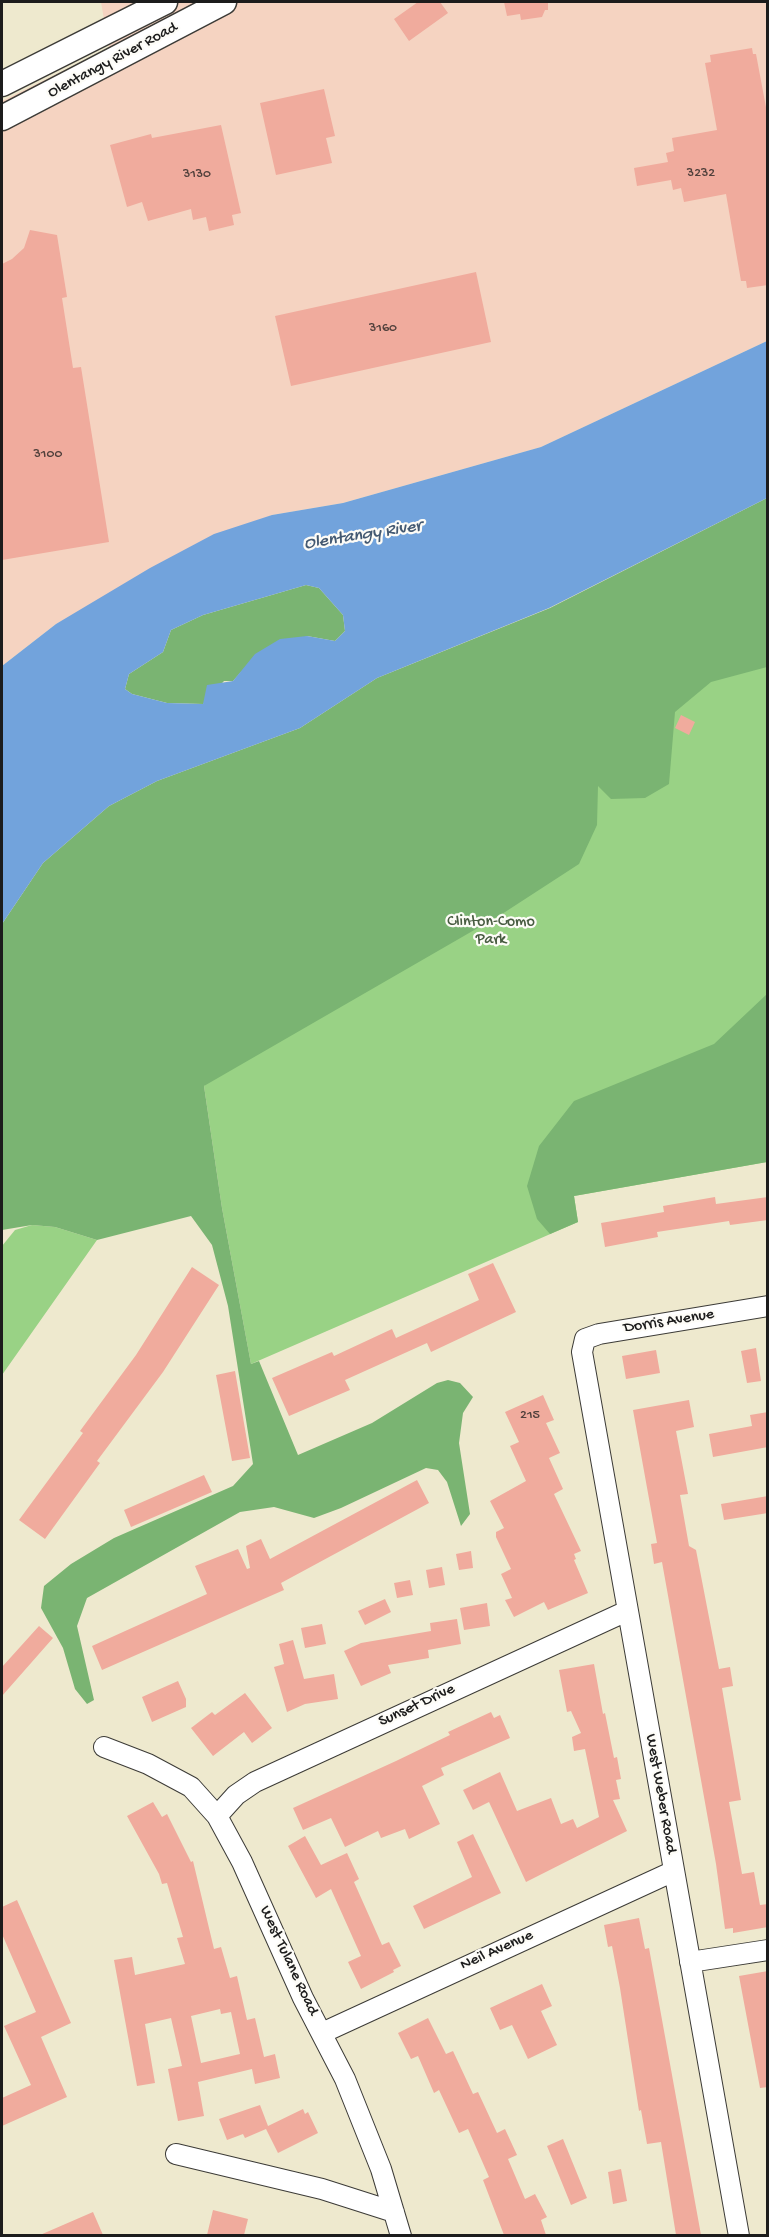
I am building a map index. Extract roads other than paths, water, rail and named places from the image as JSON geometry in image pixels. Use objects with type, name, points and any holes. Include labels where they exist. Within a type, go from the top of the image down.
[{"type":"main road","name":"Olentangy River Road","points":[[2,84],[165,2]]},
{"type":"main road","name":"Olentangy River Road","points":[[2,118],[224,2]]},
{"type":"street","name":"Dorris Avenue","points":[[582,1353],[585,1339],[599,1334],[768,1306]]},
{"type":"street","name":"West Weber Road","points":[[582,1353],[739,2235]]},
{"type":"street","name":"Sunset Drive","points":[[217,1816],[236,1795],[255,1782],[627,1611]]},
{"type":"street","name":"West Tulane Road","points":[[104,1747],[148,1764],[191,1787],[217,1816],[242,1862],[357,2109],[381,2169],[401,2235]]},
{"type":"street","name":"Neil Avenue","points":[[322,2033],[674,1871]]},
{"type":"street","points":[[690,1962],[768,1950]]},
{"type":"street","points":[[176,2154],[321,2189],[394,2212]]},
{"type":"water","name":"Olentangy River","points":[[767,341],[767,498],[549,608],[377,678],[300,728],[157,781],[109,806],[43,863],[2,924],[2,666],[56,624],[150,568],[214,534],[272,515],[343,503],[541,447]],"holes":[[[306,585],[319,588],[343,615],[345,631],[335,641],[307,636],[280,639],[255,654],[233,681],[207,685],[203,704],[167,703],[132,694],[125,689],[129,674],[163,652],[171,630],[203,615]]]},
{"type":"park label","name":"Clinton-Como Park","points":[[491,932]]}]
